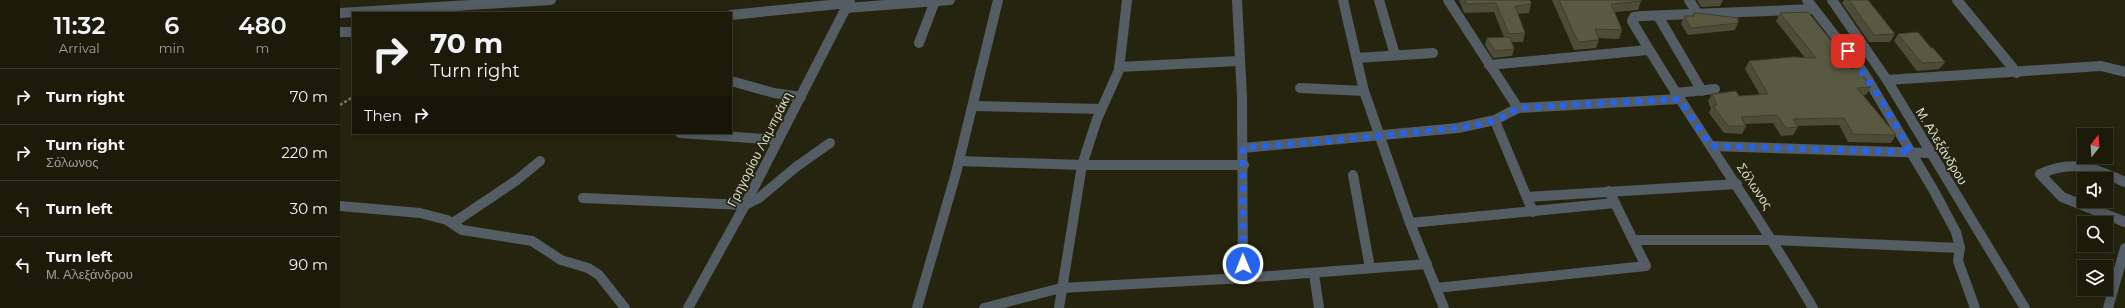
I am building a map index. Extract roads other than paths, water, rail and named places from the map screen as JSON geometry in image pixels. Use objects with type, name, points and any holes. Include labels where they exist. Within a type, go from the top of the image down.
[{"type":"street","points":[[356,12],[551,0]]},
{"type":"street","points":[[732,15],[848,4],[950,0]]},
{"type":"street","points":[[917,308],[959,161],[998,0]]},
{"type":"street","points":[[1059,308],[1061,288],[1082,165],[1086,148],[1101,109],[1116,80],[1119,67],[1126,0]]},
{"type":"street","points":[[1237,0],[1244,165],[1243,278]]},
{"type":"street","points":[[1342,0],[1364,91],[1410,223],[1444,308]]},
{"type":"street","points":[[1380,0],[1395,55]]},
{"type":"street","points":[[1448,0],[1518,108]]},
{"type":"street","points":[[1689,0],[1698,14]]},
{"type":"street","points":[[1807,0],[1864,73],[1956,232],[1960,248],[1958,261],[1975,308]]},
{"type":"street","name":"Μ. Αλεξάνδρου","points":[[1832,0],[1887,80],[2025,308]]},
{"type":"street","points":[[1957,0],[2017,73]]},
{"type":"street","points":[[919,43],[935,1]]},
{"type":"street","name":"Γρηγορίου Λαμπράκη","points":[[688,308],[745,205],[848,4]]},
{"type":"street","points":[[1702,91],[1658,16],[1814,9]]},
{"type":"street","points":[[340,13],[352,12]]},
{"type":"street","name":"Σόλωνος","points":[[1658,16],[1634,17],[1632,21],[1648,50],[1677,96],[1774,240],[1813,308]]},
{"type":"street","points":[[340,32],[352,32]]},
{"type":"street","points":[[1489,65],[1648,50]]},
{"type":"street","points":[[1357,58],[1433,53]]},
{"type":"street","points":[[1119,67],[1239,61]]},
{"type":"street","points":[[1887,80],[2017,73],[2101,66],[2115,68],[2125,72]]},
{"type":"street","points":[[732,81],[767,93],[801,97]]},
{"type":"street","points":[[1300,88],[1364,91]]},
{"type":"street","points":[[1243,148],[1380,137],[1495,121],[1518,108],[1677,96],[1715,90]]},
{"type":"street","points":[[973,106],[1101,109]]},
{"type":"street","points":[[1495,121],[1534,212]]},
{"type":"street","points":[[694,134],[778,140]]},
{"type":"street","points":[[582,198],[745,205],[759,198],[796,167],[830,143]]},
{"type":"street","points":[[1711,146],[1930,153]]},
{"type":"street","points":[[453,223],[517,180],[540,161]]},
{"type":"street","points":[[959,161],[1082,165],[1244,165]]},
{"type":"street","points":[[2125,182],[2084,164],[2054,166],[2040,174],[2062,197],[2125,222]]},
{"type":"street","points":[[1353,175],[1370,268]]},
{"type":"street","points":[[1527,197],[1609,190],[1737,184]]},
{"type":"street","points":[[1436,288],[1646,266],[1609,190]]},
{"type":"street","points":[[1410,223],[1614,203]]},
{"type":"street","points":[[340,206],[420,213],[437,216],[453,223],[462,230],[532,241],[561,260],[588,268],[599,275],[625,308]]},
{"type":"street","points":[[1633,240],[1774,240],[1960,248]]},
{"type":"street","points":[[2108,308],[2125,248]]},
{"type":"street","points":[[984,308],[1061,288],[1314,274],[1427,264]]},
{"type":"street","points":[[1314,274],[1318,308]]}]
